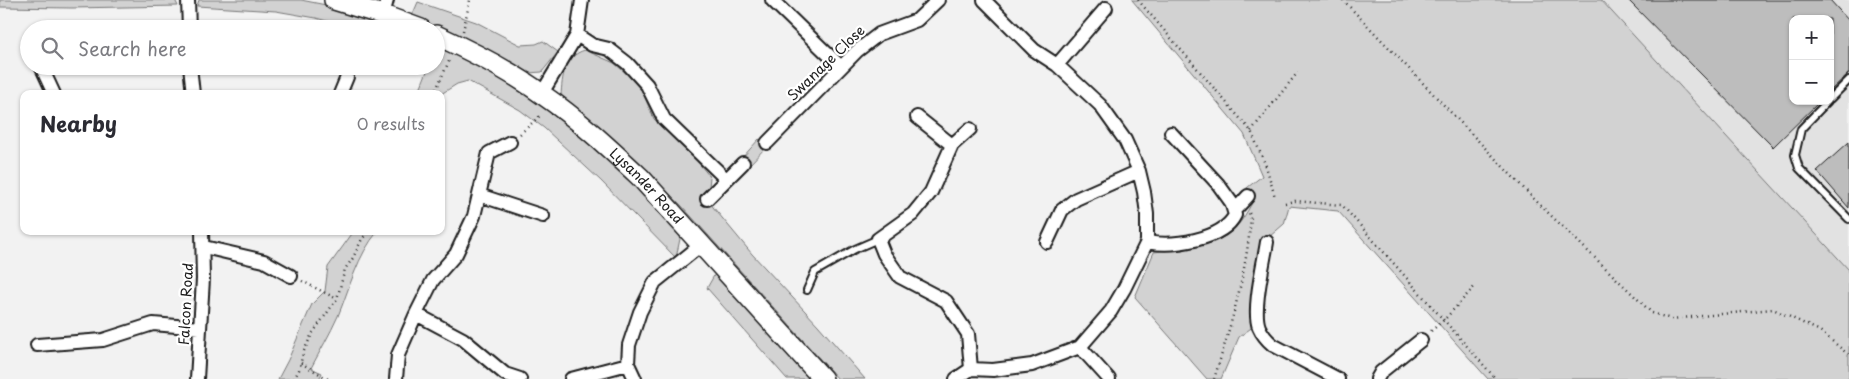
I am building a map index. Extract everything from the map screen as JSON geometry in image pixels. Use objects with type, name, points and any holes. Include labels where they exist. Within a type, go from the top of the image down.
[{"type":"street","points":[[188,0],[188,20]]},
{"type":"street","points":[[334,0],[385,7],[406,20]]},
{"type":"street","points":[[547,97],[577,35],[582,0]]},
{"type":"street","points":[[772,0],[841,67]]},
{"type":"street","name":"Swanage Close","points":[[767,143],[857,51],[879,34],[918,20],[938,0]]},
{"type":"street","points":[[956,379],[971,369],[993,370],[1032,365],[1080,347],[1111,311],[1147,242],[1148,214],[1144,192],[1138,171],[1125,140],[1100,105],[1057,65],[1034,50],[984,0]]},
{"type":"street","points":[[1057,65],[1106,8]]},
{"type":"street","points":[[577,35],[592,45],[609,50],[627,63],[646,85],[664,119],[726,179]]},
{"type":"street","name":"Lysander Road","points":[[445,39],[547,97],[579,122],[640,177],[822,379]]},
{"type":"street","points":[[45,75],[52,90]]},
{"type":"street","points":[[191,75],[193,90]]},
{"type":"street","points":[[342,90],[347,77]]},
{"type":"street","points":[[918,117],[952,145]]},
{"type":"street","points":[[970,129],[952,145],[931,192],[913,214],[878,239],[884,254],[900,277],[946,301],[968,334],[971,369]]},
{"type":"street","points":[[1147,242],[1160,245],[1203,238],[1223,229],[1231,223],[1235,215],[1231,202],[1218,184],[1171,133]]},
{"type":"street","points":[[396,379],[398,355],[418,311],[433,280],[456,254],[474,216],[489,153],[510,142]]},
{"type":"street","points":[[707,198],[743,163]]},
{"type":"street","points":[[1047,242],[1062,210],[1081,196],[1138,171]]},
{"type":"street","points":[[479,195],[543,216]]},
{"type":"street","points":[[1234,211],[1248,196]]},
{"type":"street","name":"Falcon Road","points":[[197,379],[204,247],[202,235]]},
{"type":"street","points":[[1267,242],[1256,311],[1258,326],[1264,337],[1273,345],[1338,379]]},
{"type":"street","points":[[635,379],[628,364],[629,345],[640,312],[655,282],[701,245]]},
{"type":"street","points":[[204,247],[264,261],[291,276]]},
{"type":"street","points":[[418,311],[463,339],[505,374],[520,379]]},
{"type":"street","points":[[37,344],[103,340],[153,324],[200,328]]},
{"type":"street","points":[[1376,379],[1421,340]]},
{"type":"street","points":[[1080,347],[1109,379]]},
{"type":"street","points":[[571,379],[628,364]]},
{"type":"lane","points":[[1834,95],[1849,80]]},
{"type":"lane","points":[[1824,105],[1801,129],[1795,155],[1799,168],[1849,219]]},
{"type":"lane","points":[[807,290],[815,272],[855,249],[878,239]]},
{"type":"path","points":[[445,70],[463,29],[470,0]]},
{"type":"path","points":[[1138,0],[1251,131],[1266,166],[1275,197]]},
{"type":"path","points":[[1343,0],[1535,200],[1652,313],[1671,319],[1773,309],[1820,331],[1849,355]]},
{"type":"path","points":[[1251,131],[1298,72]]},
{"type":"path","points":[[436,90],[443,75]]},
{"type":"path","points":[[510,142],[542,115],[547,97]]},
{"type":"path","points":[[1285,203],[1295,200],[1342,205],[1496,379]]},
{"type":"path","points":[[1214,379],[1239,295],[1250,227]]},
{"type":"path","points":[[294,379],[312,334],[337,299],[345,269],[366,235]]},
{"type":"path","points":[[291,276],[337,299]]},
{"type":"path","points":[[1421,340],[1444,320],[1476,285]]},
{"type":"path","points":[[301,363],[328,379]]},
{"type":"shaded area","points":[[0,0],[175,0],[178,6],[0,7]]},
{"type":"shaded area","points":[[199,0],[301,0],[326,5],[375,20],[323,20],[276,11],[197,6]]},
{"type":"shaded area","points":[[1132,0],[1601,0],[1849,270],[1849,379],[1488,379],[1338,211],[1289,206],[1284,224],[1269,237],[1258,323],[1239,337],[1221,379],[1207,379],[1135,297],[1154,252],[1210,243],[1227,235],[1239,224],[1253,201],[1243,191],[1262,176],[1244,134]]},
{"type":"shaded area","points":[[1601,0],[1849,0],[1849,270],[1712,122]]},
{"type":"shaded area","points":[[418,2],[476,22],[520,45],[536,44],[543,41],[558,52],[542,72],[528,73],[445,32],[445,20],[420,20],[412,16]]},
{"type":"shaded area","points":[[445,48],[477,63],[538,101],[602,152],[681,234],[676,258],[601,181],[544,128],[520,110],[468,81],[457,84],[445,92],[420,90],[425,75],[445,75]]},
{"type":"shaded area","points":[[585,50],[614,63],[639,84],[654,119],[684,145],[710,177],[708,197],[713,207],[752,254],[865,379],[838,379],[681,205],[625,151],[561,96],[563,75],[568,62],[578,53]]},
{"type":"shaded area","points":[[759,139],[767,146],[749,165],[742,158]]},
{"type":"shaded area","points":[[351,235],[375,235],[359,261],[338,316],[311,368],[322,373],[319,379],[278,379],[312,304],[325,291],[328,267]]},
{"type":"shaded area","points":[[716,272],[812,379],[787,379],[707,288]]},
{"type":"building","points":[[1628,0],[1830,0],[1849,21],[1849,73],[1834,87],[1834,15],[1789,15],[1789,105],[1816,105],[1773,147]]},
{"type":"building","points":[[1849,142],[1849,208],[1817,171]]}]
